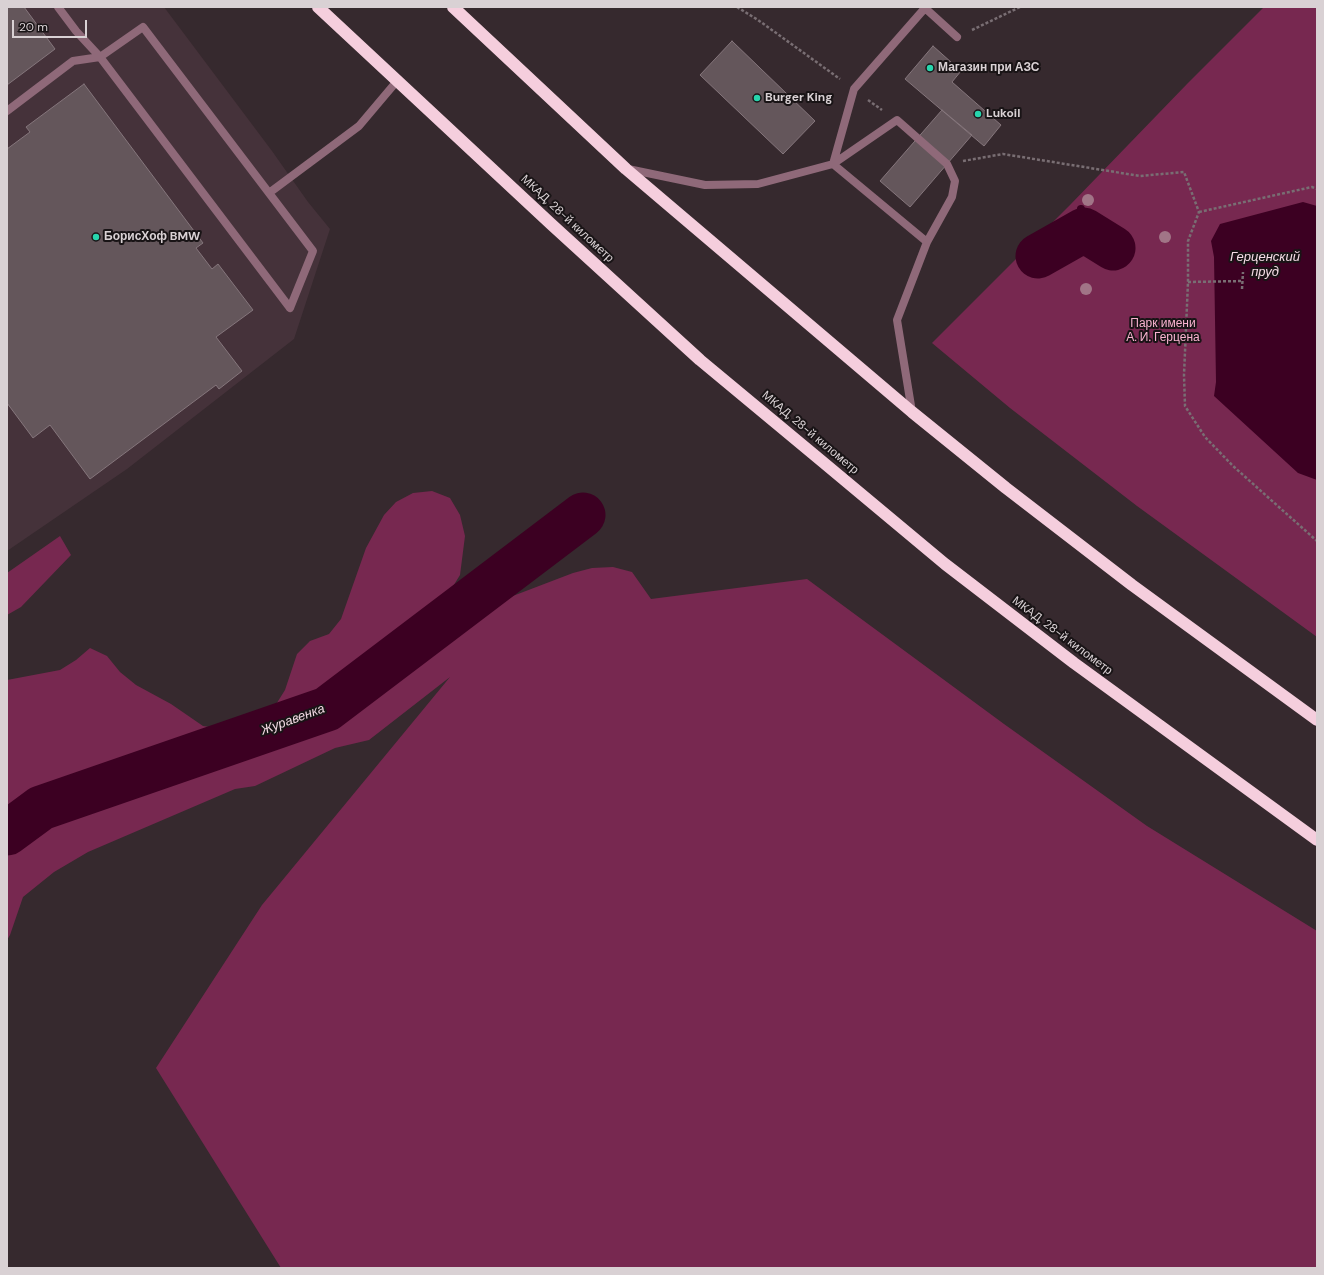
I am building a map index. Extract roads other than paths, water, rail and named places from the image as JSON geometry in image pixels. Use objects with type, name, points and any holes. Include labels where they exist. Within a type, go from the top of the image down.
[{"type":"highway","name":"МКАД, 28-й километр","points":[[318,7],[551,224],[700,360],[939,559],[1074,663],[1317,840]]},
{"type":"highway","points":[[453,7],[626,169],[912,412],[1006,488],[1132,585],[1317,720]]},
{"type":"lane","points":[[7,112],[73,61],[100,57],[143,27],[313,251],[290,308],[100,57],[76,31],[58,7]]},
{"type":"lane","points":[[833,164],[854,89],[925,8],[958,37]]},
{"type":"lane","points":[[269,194],[359,126],[397,81]]},
{"type":"lane","points":[[626,169],[704,185],[758,184],[833,164],[896,120],[947,164],[955,181],[952,197],[928,242],[897,320],[912,412]]},
{"type":"lane","points":[[833,164],[928,242]]},
{"type":"water","name":"Герценский пруд","points":[[1303,202],[1317,206],[1317,480],[1298,473],[1214,396],[1216,382],[1214,257],[1211,241],[1220,224]]},
{"type":"waterway","points":[[1081,209],[1084,230]]},
{"type":"waterway","name":"Журавенка","points":[[1038,256],[1084,230],[1113,248]]},
{"type":"waterway","name":"Журавенка","points":[[7,833],[41,808],[327,709],[583,515]]},
{"type":"place","name":"Магазин при АЗС","points":[[930,68]]},
{"type":"place","name":"Burger King","points":[[757,98]]},
{"type":"place","name":"Lukoil","points":[[978,114]]},
{"type":"place","name":"БорисХоф BMW","points":[[96,237]]},
{"type":"park label","name":"Парк имени А. И. Герцена","points":[[1163,331]]}]
